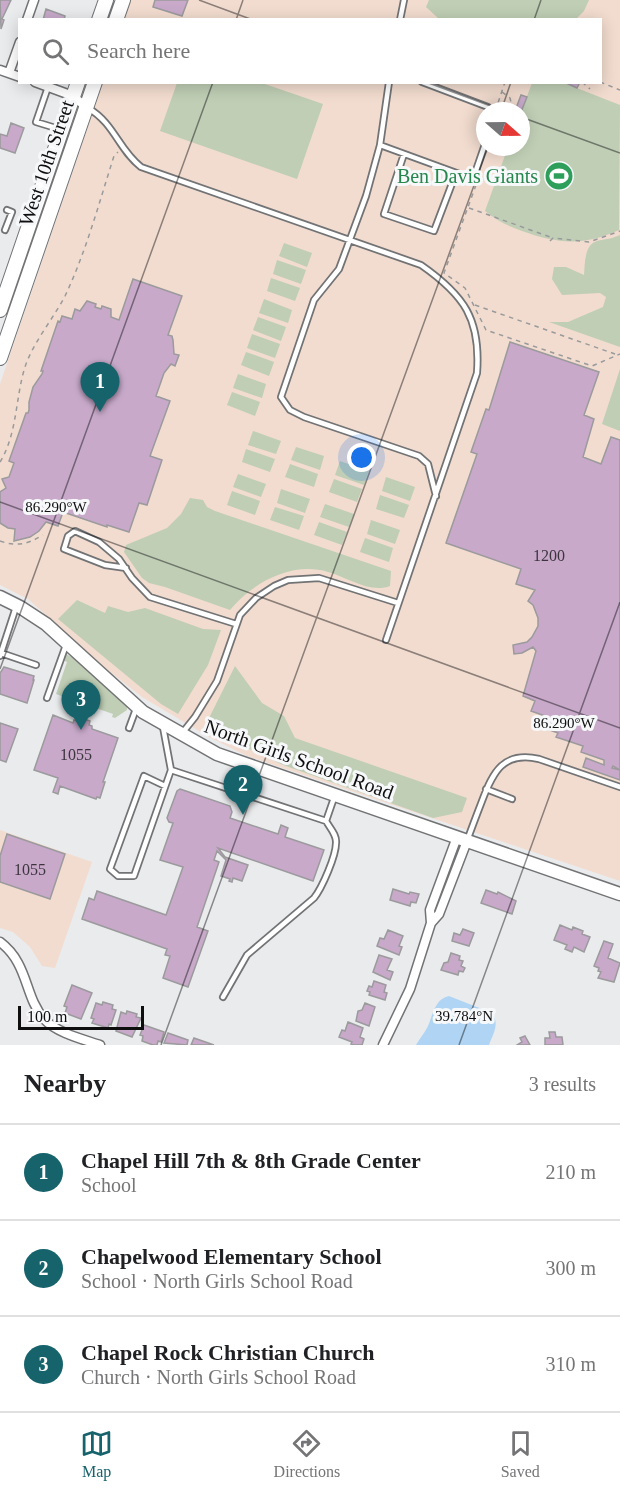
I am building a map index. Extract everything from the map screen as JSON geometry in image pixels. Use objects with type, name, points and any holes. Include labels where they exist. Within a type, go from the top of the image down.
[{"type":"main road","points":[[100,18],[106,0]]},
{"type":"main road","points":[[117,18],[123,0]]},
{"type":"main road","name":"West 10th Street","points":[[0,310],[77,84]]},
{"type":"main road","name":"West 10th Street","points":[[0,358],[4,335],[94,84]]},
{"type":"main road","name":"North Girls School Road","points":[[0,597],[40,620],[137,707],[162,724],[217,754],[620,894]]},
{"type":"street","points":[[28,18],[34,0]]},
{"type":"street","points":[[4,71],[18,46]]},
{"type":"street","points":[[40,84],[73,96],[86,107]]},
{"type":"street","points":[[383,1045],[410,989],[431,923],[439,914],[462,839]]},
{"type":"street","points":[[0,942],[9,949],[21,968],[38,1010],[45,1020],[71,1035],[100,1045]]},
{"type":"lane","points":[[400,18],[404,0]]},
{"type":"lane","points":[[389,84],[381,145],[366,196],[339,269],[314,300],[281,397],[290,410],[304,417],[419,456],[428,464],[436,496]]},
{"type":"lane","points":[[427,84],[476,102]]},
{"type":"lane","points":[[48,87],[36,122],[61,130]]},
{"type":"lane","points":[[86,107],[104,120],[115,132],[130,159],[141,167],[421,265],[445,281],[463,305],[477,332],[479,352],[477,373],[386,640]]},
{"type":"lane","points":[[381,145],[473,179],[481,156]]},
{"type":"lane","points":[[404,154],[384,214],[434,231],[456,173]]},
{"type":"lane","points":[[5,230],[12,212],[7,210]]},
{"type":"lane","points":[[126,568],[105,565],[64,549],[68,536],[75,531],[92,537],[119,559],[150,597],[236,624]]},
{"type":"lane","points":[[181,734],[195,717],[217,681],[240,615],[256,598],[274,586],[288,580],[320,578],[398,603]]},
{"type":"lane","points":[[17,605],[1,655],[36,665]]},
{"type":"lane","points":[[47,698],[67,643]]},
{"type":"lane","points":[[129,728],[137,707]]},
{"type":"lane","points":[[162,724],[171,770],[134,876],[118,876],[110,869],[144,776],[165,786]]},
{"type":"lane","points":[[462,839],[495,771],[507,761],[530,757],[620,787]]},
{"type":"lane","points":[[171,770],[326,821],[335,836],[336,844],[321,888],[314,898],[247,955],[223,997]]},
{"type":"lane","points":[[486,789],[512,799]]},
{"type":"lane","points":[[326,821],[335,795]]},
{"type":"path","points":[[602,83],[620,90]]},
{"type":"path","points":[[498,102],[504,84]]},
{"type":"path","points":[[584,84],[590,89]]},
{"type":"path","points":[[501,92],[510,98],[511,102]]},
{"type":"path","points":[[0,462],[12,434],[20,384],[27,362],[65,296],[114,156],[122,147]]},
{"type":"path","points":[[478,177],[444,273],[465,288],[486,330],[592,366],[620,354]]},
{"type":"path","points":[[468,208],[553,238],[589,242],[620,231]]},
{"type":"path","points":[[550,241],[553,238]]},
{"type":"path","points":[[474,305],[616,355]]},
{"type":"path","points":[[0,541],[13,546],[30,543],[43,535]]},
{"type":"shaded area","points":[[131,0],[620,0],[620,881],[247,756],[209,737],[142,697],[28,599],[0,585],[0,384],[103,84],[602,84],[602,18],[125,18]]},
{"type":"shaded area","points":[[0,830],[92,862],[55,968],[42,966],[30,947],[13,932],[0,928]]},
{"type":"green space","points":[[429,0],[589,0],[584,11],[577,18],[438,18],[426,7]]},
{"type":"green space","points":[[177,84],[265,84],[323,104],[297,179],[160,131]]},
{"type":"green space","name":"Ben Davis Giants","points":[[532,84],[567,84],[620,105],[619,230],[594,239],[559,241],[512,227],[485,211],[505,156],[530,156],[530,102],[525,102]]},
{"type":"green space","points":[[620,235],[620,347],[549,322],[568,322],[603,307],[606,297],[600,293],[562,295],[552,279],[554,267],[566,267],[584,275],[586,255],[590,246],[597,241]]},
{"type":"green space","points":[[284,243],[312,253],[307,267],[279,256]]},
{"type":"green space","points":[[277,260],[306,270],[301,284],[273,274]]},
{"type":"green space","points":[[271,278],[300,288],[295,301],[267,291]]},
{"type":"green space","points":[[264,299],[292,310],[288,323],[259,313]]},
{"type":"green space","points":[[258,317],[286,327],[281,341],[253,330]]},
{"type":"green space","points":[[252,334],[280,344],[275,358],[247,348]]},
{"type":"green space","points":[[246,352],[274,362],[269,376],[241,365]]},
{"type":"green space","points":[[620,369],[620,431],[602,424]]},
{"type":"green space","points":[[238,374],[266,384],[262,398],[233,388]]},
{"type":"green space","points":[[232,392],[260,402],[255,416],[227,405]]},
{"type":"green space","points":[[253,431],[281,441],[276,454],[248,445]]},
{"type":"green space","points":[[296,447],[324,456],[320,470],[291,460]]},
{"type":"green space","points":[[246,449],[275,459],[270,472],[242,462]]},
{"type":"green space","points":[[340,461],[369,471],[364,485],[335,475]]},
{"type":"green space","points":[[290,464],[318,474],[314,487],[285,477]]},
{"type":"green space","points":[[238,474],[266,484],[261,497],[233,487]]},
{"type":"green space","points":[[386,477],[415,487],[410,501],[382,491]]},
{"type":"green space","points":[[334,479],[362,489],[357,502],[329,492]]},
{"type":"green space","points":[[281,489],[310,499],[305,513],[277,503]]},
{"type":"green space","points":[[232,491],[260,501],[255,515],[227,505]]},
{"type":"green space","points":[[380,495],[409,505],[404,518],[376,509]]},
{"type":"green space","points":[[190,498],[203,500],[207,507],[215,511],[391,571],[390,586],[375,588],[314,569],[287,572],[261,583],[230,610],[149,583],[142,578],[124,552],[126,545],[167,528],[181,514]]},
{"type":"green space","points":[[325,504],[354,514],[349,527],[320,517]]},
{"type":"green space","points":[[275,507],[304,516],[299,530],[270,520]]},
{"type":"green space","points":[[371,520],[400,530],[395,544],[367,534]]},
{"type":"green space","points":[[319,522],[347,532],[342,545],[314,535]]},
{"type":"green space","points":[[365,538],[393,548],[389,562],[360,552]]},
{"type":"green space","points":[[77,600],[105,613],[108,606],[128,612],[145,608],[203,629],[221,630],[208,665],[178,714],[161,704],[58,619]]},
{"type":"green space","points":[[66,654],[79,661],[127,704],[127,710],[115,718],[112,717],[113,714],[56,694],[67,662],[63,660]]},
{"type":"green space","points":[[235,666],[262,703],[284,716],[295,738],[467,798],[462,812],[433,818],[283,765],[211,731],[209,718]]},
{"type":"water","points":[[449,996],[492,1013],[496,1025],[489,1045],[416,1045],[427,1028],[437,1004]]},
{"type":"building","points":[[0,0],[11,0],[2,19],[4,20],[1,29]]},
{"type":"building","points":[[155,0],[188,0],[182,16],[153,7]]},
{"type":"building","points":[[46,9],[65,16],[64,18],[44,18]]},
{"type":"building","points":[[521,95],[527,97],[525,102],[518,102]]},
{"type":"building","points":[[11,123],[24,128],[15,153],[0,148],[0,134],[7,136]]},
{"type":"building","points":[[133,279],[182,296],[168,335],[172,336],[174,354],[179,355],[175,366],[171,364],[164,373],[156,396],[170,401],[150,456],[162,460],[147,505],[139,503],[129,532],[63,512],[58,526],[46,522],[30,537],[14,541],[15,529],[0,523],[0,492],[6,488],[2,479],[9,477],[14,463],[9,461],[29,410],[33,387],[42,374],[43,371],[41,371],[58,321],[60,322],[62,316],[72,319],[75,309],[80,311],[87,301],[96,304],[95,307],[101,309],[102,306],[111,309],[111,317],[119,320]]},
{"type":"building","points":[[510,342],[599,372],[584,415],[594,419],[583,457],[601,464],[611,437],[620,440],[620,770],[620,780],[583,767],[586,758],[604,765],[604,760],[581,752],[583,746],[556,737],[558,733],[539,726],[542,718],[548,720],[548,717],[531,711],[535,701],[523,696],[536,651],[533,647],[522,653],[514,654],[513,645],[527,642],[532,637],[538,626],[538,618],[533,605],[528,601],[535,590],[516,584],[521,569],[446,543],[477,454],[471,452],[486,409],[489,410]]},
{"type":"building","points":[[4,667],[34,676],[27,703],[0,694],[0,673]]},
{"type":"building","points":[[53,715],[73,723],[78,717],[90,721],[89,725],[92,729],[118,738],[100,798],[96,799],[60,786],[58,794],[53,792],[58,778],[34,770]]},
{"type":"building","points":[[0,723],[18,729],[6,762],[0,760]]},
{"type":"building","points":[[180,789],[230,806],[232,812],[230,818],[278,834],[281,825],[288,828],[285,837],[324,850],[313,881],[218,848],[225,857],[248,865],[242,881],[233,878],[232,882],[229,881],[230,879],[221,876],[226,860],[217,851],[214,860],[219,862],[197,927],[208,931],[188,987],[163,978],[170,956],[165,955],[167,949],[82,919],[89,898],[94,900],[97,891],[166,915],[183,867],[160,860],[173,823],[167,818],[177,791]]},
{"type":"building","points":[[7,834],[65,854],[50,899],[0,882],[0,856]]},
{"type":"building","points":[[393,889],[409,894],[410,892],[419,894],[416,903],[411,902],[410,906],[390,900]]},
{"type":"building","points":[[486,890],[497,894],[498,892],[516,901],[512,914],[481,903]]},
{"type":"building","points":[[560,925],[572,930],[573,927],[583,931],[582,934],[590,937],[584,952],[574,947],[572,952],[565,949],[567,945],[554,940]]},
{"type":"building","points":[[463,929],[474,933],[469,946],[452,941],[454,933],[460,935]]},
{"type":"building","points":[[388,930],[403,936],[399,946],[402,947],[399,955],[377,946],[380,938],[384,939]]},
{"type":"building","points":[[604,941],[613,944],[608,958],[620,963],[614,982],[598,978],[601,972],[594,966]]},
{"type":"building","points":[[451,953],[460,956],[459,960],[463,961],[461,966],[465,968],[463,972],[459,971],[458,975],[441,970],[444,963],[448,962]]},
{"type":"building","points":[[379,955],[392,959],[387,970],[393,972],[390,980],[373,972]]},
{"type":"building","points":[[374,981],[386,985],[385,1000],[369,995],[370,992],[367,991],[369,986],[372,987]]},
{"type":"building","points":[[72,985],[92,993],[81,1019],[65,1013],[67,1007],[64,1006]]},
{"type":"building","points":[[103,1002],[113,1005],[112,1009],[116,1010],[108,1028],[92,1023],[94,1019],[91,1018],[96,1003],[102,1005]]},
{"type":"building","points":[[365,1003],[375,1007],[369,1026],[356,1021],[358,1011],[362,1010]]},
{"type":"building","points":[[127,1011],[141,1018],[132,1037],[116,1031],[121,1012],[126,1014]]},
{"type":"building","points":[[348,1022],[363,1028],[360,1037],[364,1039],[362,1045],[351,1044],[352,1042],[339,1037],[342,1030],[345,1031]]},
{"type":"building","points":[[144,1025],[164,1032],[161,1042],[158,1041],[157,1045],[153,1045],[142,1041],[143,1036],[140,1035]]},
{"type":"building","points":[[549,1032],[555,1032],[556,1037],[562,1037],[563,1045],[545,1045],[545,1038],[550,1038]]},
{"type":"building","points":[[168,1033],[188,1040],[187,1045],[164,1043]]},
{"type":"building","points":[[525,1036],[530,1045],[517,1045],[522,1042],[520,1038]]},
{"type":"building","points":[[194,1038],[214,1045],[191,1045]]},
{"type":"place","name":"Ben Davis Giants","points":[[559,176]]},
{"type":"place","name":"Chapel Hill 7th & 8th Grade Center","points":[[100,412]]},
{"type":"place","name":"Chapel Rock Christian Church","points":[[81,730]]},
{"type":"place","name":"Chapelwood Elementary School","points":[[243,815]]}]
